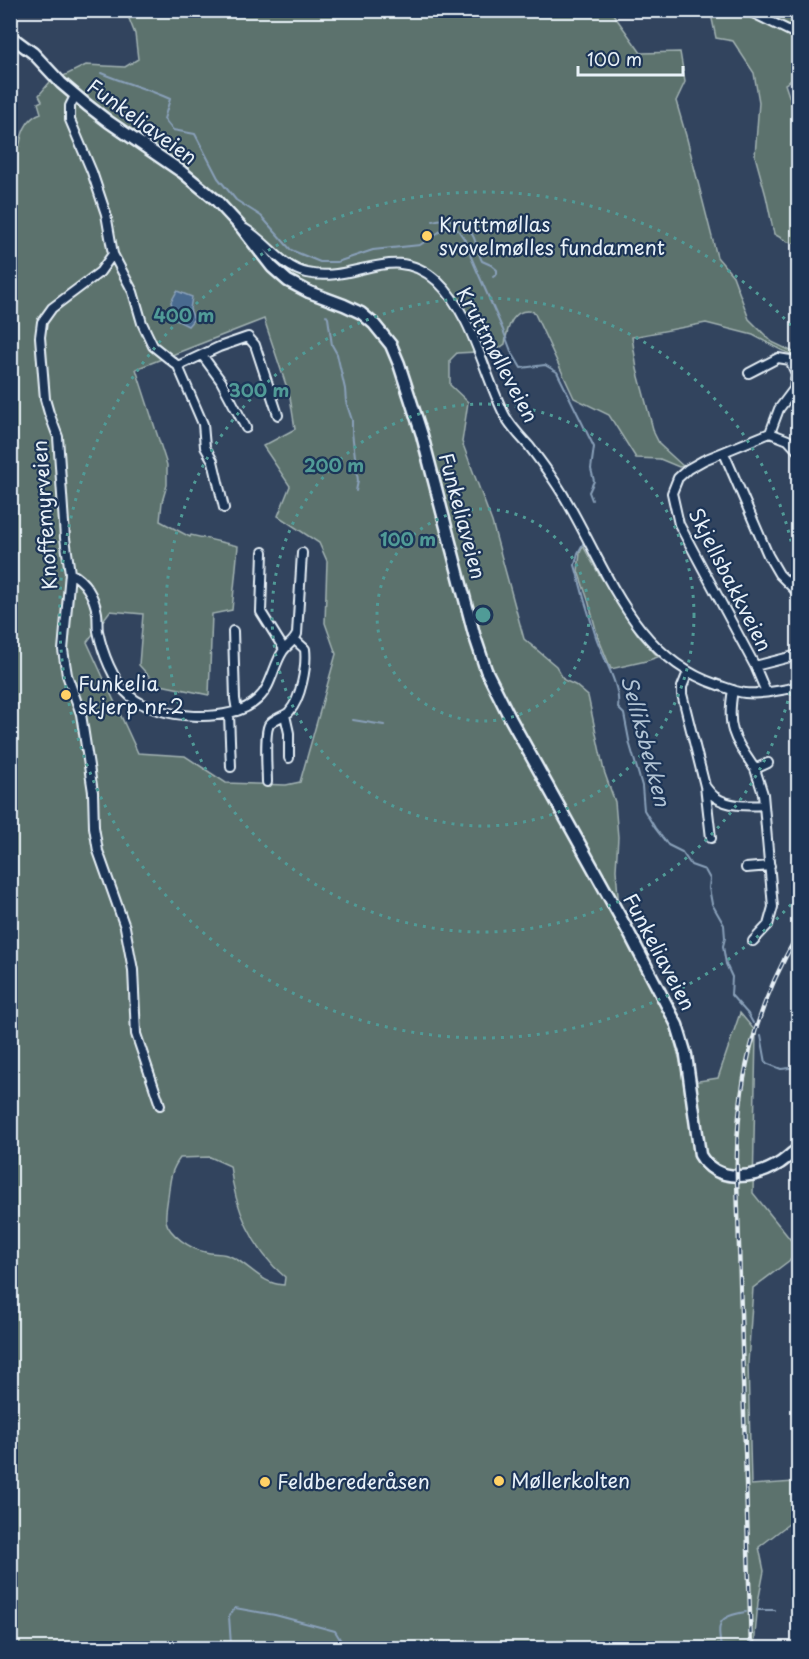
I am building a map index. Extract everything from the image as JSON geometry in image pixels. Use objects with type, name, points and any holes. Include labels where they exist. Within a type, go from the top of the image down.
[{"type":"street","points":[[747,10],[798,35]]},
{"type":"street","name":"Funkeliaveien","points":[[10,36],[33,53],[75,96],[173,166],[216,200],[241,227],[272,267],[288,281],[361,313],[374,324],[391,345],[422,435],[474,634],[486,670],[677,1025],[686,1055],[700,1144],[712,1161],[728,1169],[752,1168],[795,1151]]},
{"type":"street","points":[[75,96],[70,106],[70,120],[92,172],[106,214],[113,254],[133,292],[142,324],[153,346],[178,366],[203,424],[205,447],[213,461],[224,507]]},
{"type":"street","name":"Kruttmølleveien","points":[[241,227],[255,234],[290,266],[306,273],[338,273],[397,263],[417,268],[437,281],[462,316],[505,415],[553,477],[583,529],[599,563],[636,625],[669,658],[704,680],[744,693],[798,687]]},
{"type":"street","name":"Knoffemyrveien","points":[[113,254],[100,272],[52,308],[42,322],[40,337],[45,399],[58,437],[65,538],[70,573],[64,661],[81,714],[93,792],[94,827],[98,851],[125,927],[133,970],[136,1034],[160,1105]]},
{"type":"street","points":[[178,366],[219,347],[248,337],[255,345],[278,415]]},
{"type":"street","points":[[202,355],[212,366],[246,428]]},
{"type":"street","points":[[750,373],[778,358],[790,360],[796,374],[794,389],[779,409],[770,433],[788,440],[798,451]]},
{"type":"street","name":"Skjellsbakkveien","points":[[766,692],[755,666],[679,524],[672,493],[678,478],[688,469],[704,460],[770,433]]},
{"type":"street","points":[[724,453],[768,555],[779,574],[798,593]]},
{"type":"street","points":[[263,552],[261,612],[284,649]]},
{"type":"street","points":[[70,573],[79,578],[88,590],[97,612],[98,630],[103,650],[115,677],[129,696],[152,709],[189,717],[233,713],[257,701],[266,691],[284,649],[295,640],[297,634],[302,552]]},
{"type":"street","points":[[231,767],[235,699],[233,631]]},
{"type":"street","points":[[267,782],[268,727],[291,710],[305,666],[305,649],[295,640]]},
{"type":"street","points":[[755,666],[798,655]]},
{"type":"street","points":[[688,672],[682,687],[682,694],[705,786],[711,838]]},
{"type":"street","points":[[733,690],[729,708],[730,727],[735,740],[755,769],[760,781],[770,866],[773,911],[768,925],[753,941]]},
{"type":"street","points":[[285,715],[289,733],[289,758]]},
{"type":"street","points":[[755,769],[768,763]]},
{"type":"street","points":[[705,786],[716,797],[728,802],[747,806],[764,805]]},
{"type":"street","points":[[746,868],[770,866]]},
{"type":"green space","points":[[713,10],[798,11],[798,76],[785,84],[794,111],[798,113],[798,244],[788,242],[774,234],[755,156],[759,102],[754,73],[733,41],[716,38],[711,14]]},
{"type":"green space","points":[[126,11],[611,11],[641,53],[680,52],[685,82],[676,101],[717,257],[733,276],[749,319],[772,342],[797,354],[798,352],[798,357],[753,335],[706,323],[632,337],[637,369],[654,433],[660,445],[683,466],[679,467],[660,459],[636,458],[609,415],[574,398],[534,312],[521,312],[516,315],[507,331],[505,344],[495,351],[457,353],[450,360],[450,385],[468,402],[462,442],[492,522],[524,639],[556,666],[564,680],[575,685],[588,696],[604,771],[615,802],[618,837],[616,870],[620,921],[663,999],[686,1083],[718,1078],[740,1013],[756,1032],[753,1193],[798,1249],[798,1254],[753,1288],[748,1363],[751,1485],[794,1482],[795,1519],[759,1547],[764,1571],[758,1602],[754,1647],[701,1643],[696,1648],[11,1648],[10,117],[20,144],[26,126],[32,118],[41,113],[38,103],[42,101],[39,95],[49,83],[86,65],[125,67],[138,59],[135,34]],"holes":[[[264,319],[290,397],[295,429],[263,446],[290,486],[278,516],[319,543],[327,561],[325,623],[336,654],[300,782],[286,785],[226,783],[185,756],[138,753],[87,642],[110,611],[143,614],[139,665],[156,684],[209,695],[212,614],[232,610],[238,546],[191,535],[190,537],[160,521],[167,485],[167,465],[136,369]],[[210,1157],[230,1166],[236,1197],[247,1227],[263,1254],[285,1277],[284,1285],[264,1279],[231,1257],[193,1248],[181,1241],[168,1226],[166,1215],[169,1186],[172,1172],[180,1158]]]},
{"type":"green space","points":[[583,546],[638,635],[658,657],[611,669],[598,637],[578,571]]},
{"type":"water","points":[[177,291],[192,297],[190,309],[194,319],[188,326],[176,320],[171,302]]},
{"type":"waterway","points":[[101,73],[170,99],[164,119],[173,130],[195,134],[218,178],[236,200],[261,216],[291,250],[320,262],[337,262],[373,250],[420,245],[442,230],[450,228],[458,230],[469,246],[471,257],[511,351],[521,368],[545,365],[557,372],[594,447],[591,469],[594,481],[589,492],[592,500]]},
{"type":"waterway","points":[[433,221],[451,220],[467,228],[474,238],[482,261],[497,270],[497,274],[493,277]]},
{"type":"waterway","points":[[326,315],[352,420],[358,481],[356,491]]},
{"type":"waterway","name":"Selliksbekken","points":[[584,542],[575,565],[596,637],[614,681],[618,708],[624,714],[642,786],[644,810],[668,845],[682,852],[691,865],[705,870],[710,879],[712,904],[724,925],[723,946],[726,964],[732,977],[731,995],[753,1023]]},
{"type":"waterway","points":[[353,720],[384,725]]},
{"type":"waterway","name":"Selliksbekken","points":[[761,1035],[766,1063],[781,1069],[798,1067]]},
{"type":"waterway","points":[[229,1648],[231,1645],[229,1616],[235,1608],[275,1615],[335,1631],[341,1641],[367,1648]]},
{"type":"waterway","points":[[794,1609],[798,1608]]},
{"type":"waterway","points":[[757,1610],[775,1610]]},
{"type":"waterway","points":[[721,1648],[719,1632],[722,1622],[725,1618],[746,1612]]},
{"type":"railway","points":[[751,1648],[737,1179],[739,1113],[743,1082],[758,1022],[782,964],[798,934]]},
{"type":"place","name":"Kruttmøllas svovelmølles fundament","points":[[427,236]]},
{"type":"place","name":"Funkelia skjerp nr.2","points":[[66,695]]},
{"type":"place","name":"Møllerkolten","points":[[499,1481]]},
{"type":"place","name":"Feldberederåsen","points":[[265,1482]]}]
